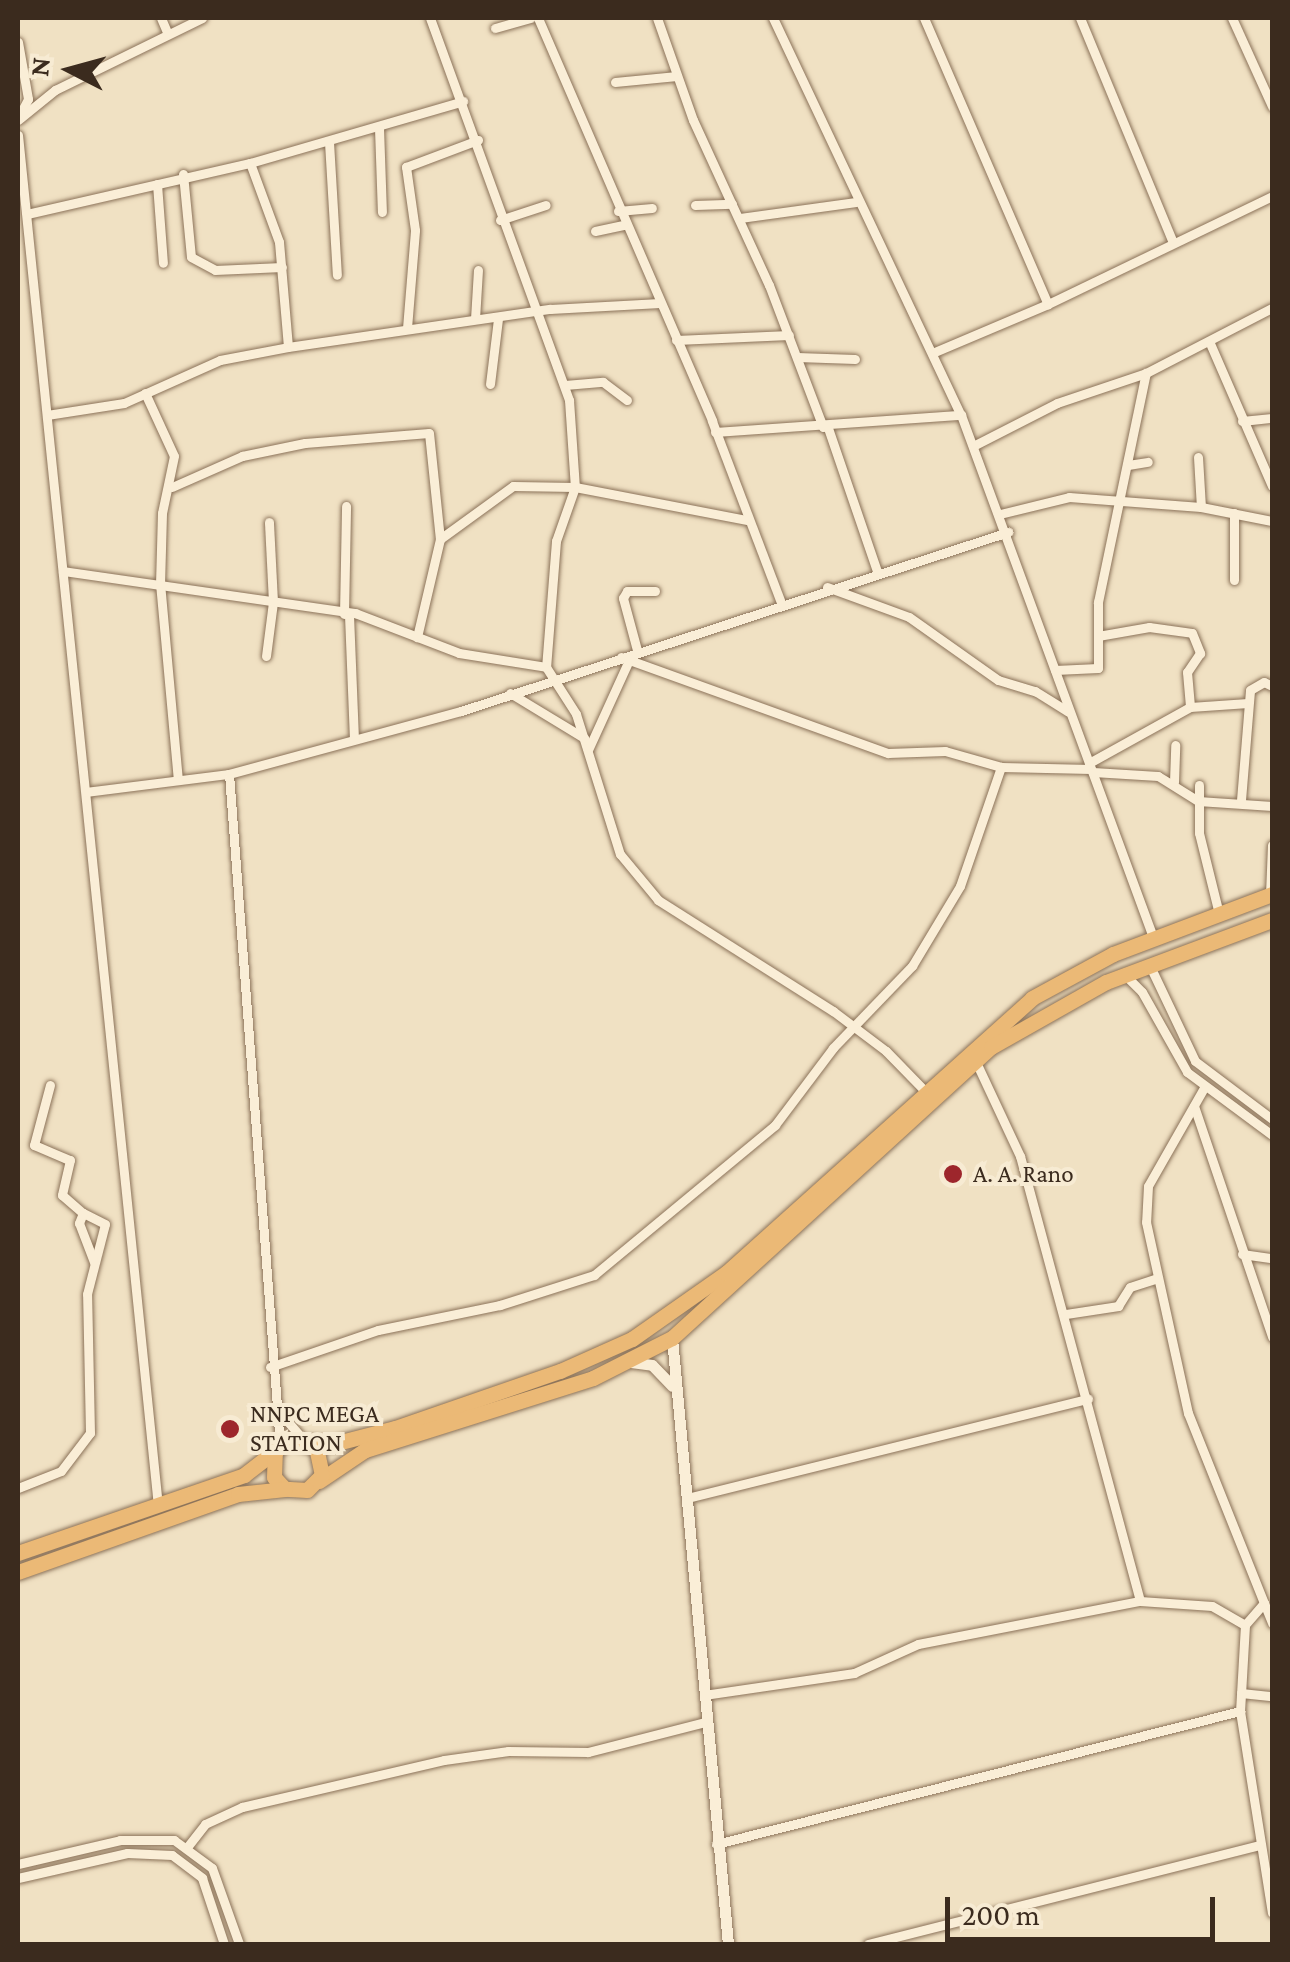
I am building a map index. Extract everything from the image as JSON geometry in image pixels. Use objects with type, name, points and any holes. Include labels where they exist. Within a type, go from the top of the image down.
[{"type":"highway","points":[[18,1553],[244,1474],[278,1450],[308,1442],[333,1444],[395,1428],[560,1371],[632,1339],[726,1273],[1032,998],[1153,937],[1272,895]]},
{"type":"highway","points":[[18,1572],[238,1494],[286,1489],[300,1492],[365,1450],[627,1364],[672,1338],[975,1060],[1124,974],[1272,920]]},
{"type":"highway","points":[[308,1442],[323,1460],[319,1481]]},
{"type":"highway","points":[[278,1450],[274,1477],[286,1489]]},
{"type":"street","points":[[161,18],[167,32]]},
{"type":"street","points":[[18,119],[55,90],[202,18]]},
{"type":"street","points":[[430,18],[478,140],[500,220],[540,312],[565,385],[576,488],[556,541],[546,666],[584,738],[620,854],[642,887],[854,1026],[925,1091]]},
{"type":"street","points":[[495,28],[535,18],[715,432],[781,603]]},
{"type":"street","points":[[657,18],[677,76],[789,335],[877,570]]},
{"type":"street","points":[[773,18],[856,202],[961,414],[1008,532],[1153,937]]},
{"type":"street","points":[[924,18],[1048,304]]},
{"type":"street","points":[[1080,18],[1173,242]]},
{"type":"street","points":[[1232,18],[1268,78],[1272,106]]},
{"type":"street","points":[[18,42],[28,99],[18,119]]},
{"type":"street","points":[[615,82],[677,76]]},
{"type":"street","points":[[27,214],[157,184],[183,174],[250,163],[463,101]]},
{"type":"street","points":[[380,128],[382,212]]},
{"type":"street","points":[[18,135],[158,1506]]},
{"type":"street","points":[[407,328],[414,230],[406,168],[478,140]]},
{"type":"street","points":[[329,142],[337,276]]},
{"type":"street","points":[[250,163],[282,266],[288,346]]},
{"type":"street","points":[[183,174],[191,257],[214,270],[282,266]]},
{"type":"street","points":[[157,184],[163,263]]},
{"type":"street","points":[[932,353],[1048,304],[1272,196]]},
{"type":"street","points":[[740,218],[856,202]]},
{"type":"street","points":[[500,220],[546,204]]},
{"type":"street","points":[[695,205],[732,204]]},
{"type":"street","points":[[618,212],[652,208]]},
{"type":"street","points":[[594,231],[624,225]]},
{"type":"street","points":[[475,319],[478,270]]},
{"type":"street","points":[[47,415],[124,403],[220,360],[288,346],[475,319],[660,304]]},
{"type":"street","points":[[972,446],[1058,403],[1146,373],[1272,308]]},
{"type":"street","points":[[490,384],[498,319]]},
{"type":"street","points":[[676,340],[789,335]]},
{"type":"street","points":[[1209,341],[1272,486]]},
{"type":"street","points":[[797,356],[855,359]]},
{"type":"street","points":[[1055,670],[1098,668],[1098,602],[1146,373]]},
{"type":"street","points":[[565,385],[603,382],[627,400]]},
{"type":"street","points":[[145,393],[171,441],[172,487],[162,513],[160,583],[178,779]]},
{"type":"street","points":[[715,432],[825,428],[961,414]]},
{"type":"street","points":[[1242,421],[1272,418]]},
{"type":"street","points":[[172,487],[258,452],[429,434],[440,540],[417,637]]},
{"type":"street","points":[[1198,457],[1201,508]]},
{"type":"street","points":[[1128,465],[1148,462]]},
{"type":"street","points":[[440,540],[513,486],[576,488],[746,520]]},
{"type":"street","points":[[1000,514],[1068,497],[1120,505],[1201,508],[1272,522]]},
{"type":"street","points":[[346,506],[354,737]]},
{"type":"street","points":[[1234,513],[1234,580]]},
{"type":"street","points":[[266,656],[273,602],[269,522]]},
{"type":"street","points":[[86,792],[228,774],[510,693],[877,570],[1008,532]]},
{"type":"street","points":[[63,571],[347,615],[459,653],[546,666]]},
{"type":"street","points":[[827,587],[909,617],[998,680],[1035,691],[1070,714]]},
{"type":"street","points":[[588,750],[629,654],[623,598],[627,591],[655,591]]},
{"type":"street","points":[[1098,636],[1149,627],[1192,633],[1200,654],[1188,672],[1190,706]]},
{"type":"street","points":[[629,654],[888,753],[945,751],[1001,768],[1091,768],[1197,789]]},
{"type":"street","points":[[1241,800],[1248,702],[1253,684],[1272,686]]},
{"type":"street","points":[[510,693],[584,738]]},
{"type":"street","points":[[1091,768],[1190,706],[1248,702]]},
{"type":"street","points":[[1174,782],[1175,745]]},
{"type":"street","points":[[270,1367],[378,1330],[500,1305],[594,1275],[775,1125],[854,1026],[912,966],[960,886],[1001,768]]},
{"type":"street","points":[[228,774],[260,1142],[270,1367],[282,1415],[278,1450]]},
{"type":"street","points":[[1197,789],[1198,801],[1241,800],[1272,806]]},
{"type":"street","points":[[1197,789],[1219,914]]},
{"type":"street","points":[[1272,845],[1272,895]]},
{"type":"street","points":[[1149,964],[1195,1061],[1272,1119]]},
{"type":"street","points":[[1124,974],[1142,992],[1182,1066],[1272,1135]]},
{"type":"street","points":[[975,1060],[1020,1156],[1066,1314],[1140,1600]]},
{"type":"street","points":[[18,1488],[62,1471],[90,1433],[87,1294],[105,1224],[82,1213],[62,1195],[70,1160],[34,1145],[50,1085]]},
{"type":"street","points":[[1205,1086],[1148,1186],[1146,1222],[1188,1413],[1272,1623]]},
{"type":"street","points":[[1194,1106],[1272,1332]]},
{"type":"street","points":[[82,1213],[79,1223],[94,1262]]},
{"type":"street","points":[[1242,1254],[1272,1258]]},
{"type":"street","points":[[1066,1314],[1118,1306],[1130,1288],[1156,1278]]},
{"type":"street","points":[[672,1338],[674,1389],[691,1497],[716,1844],[728,1944]]},
{"type":"street","points":[[627,1364],[652,1365],[674,1389]]},
{"type":"street","points":[[691,1497],[1088,1399]]},
{"type":"street","points":[[282,1415],[308,1442]]},
{"type":"street","points":[[704,1696],[854,1673],[918,1644],[1140,1600],[1212,1606],[1245,1625]]},
{"type":"street","points":[[1264,1604],[1245,1625],[1240,1711],[1272,1912]]},
{"type":"street","points":[[1241,1693],[1272,1696]]},
{"type":"street","points":[[716,1844],[1240,1711]]},
{"type":"street","points":[[188,1846],[205,1824],[242,1807],[444,1760],[508,1752],[588,1752],[706,1722]]},
{"type":"street","points":[[18,1864],[140,1838],[188,1846],[219,1879],[239,1944]]},
{"type":"street","points":[[868,1944],[1259,1845]]},
{"type":"street","points":[[18,1878],[127,1853],[172,1855],[202,1878],[224,1944]]},
{"type":"street","points":[[922,1932],[924,1944]]},
{"type":"place","name":"A. A. Rano","points":[[953,1174]]},
{"type":"place","name":"NNPC MEGA STATION","points":[[230,1429]]}]
